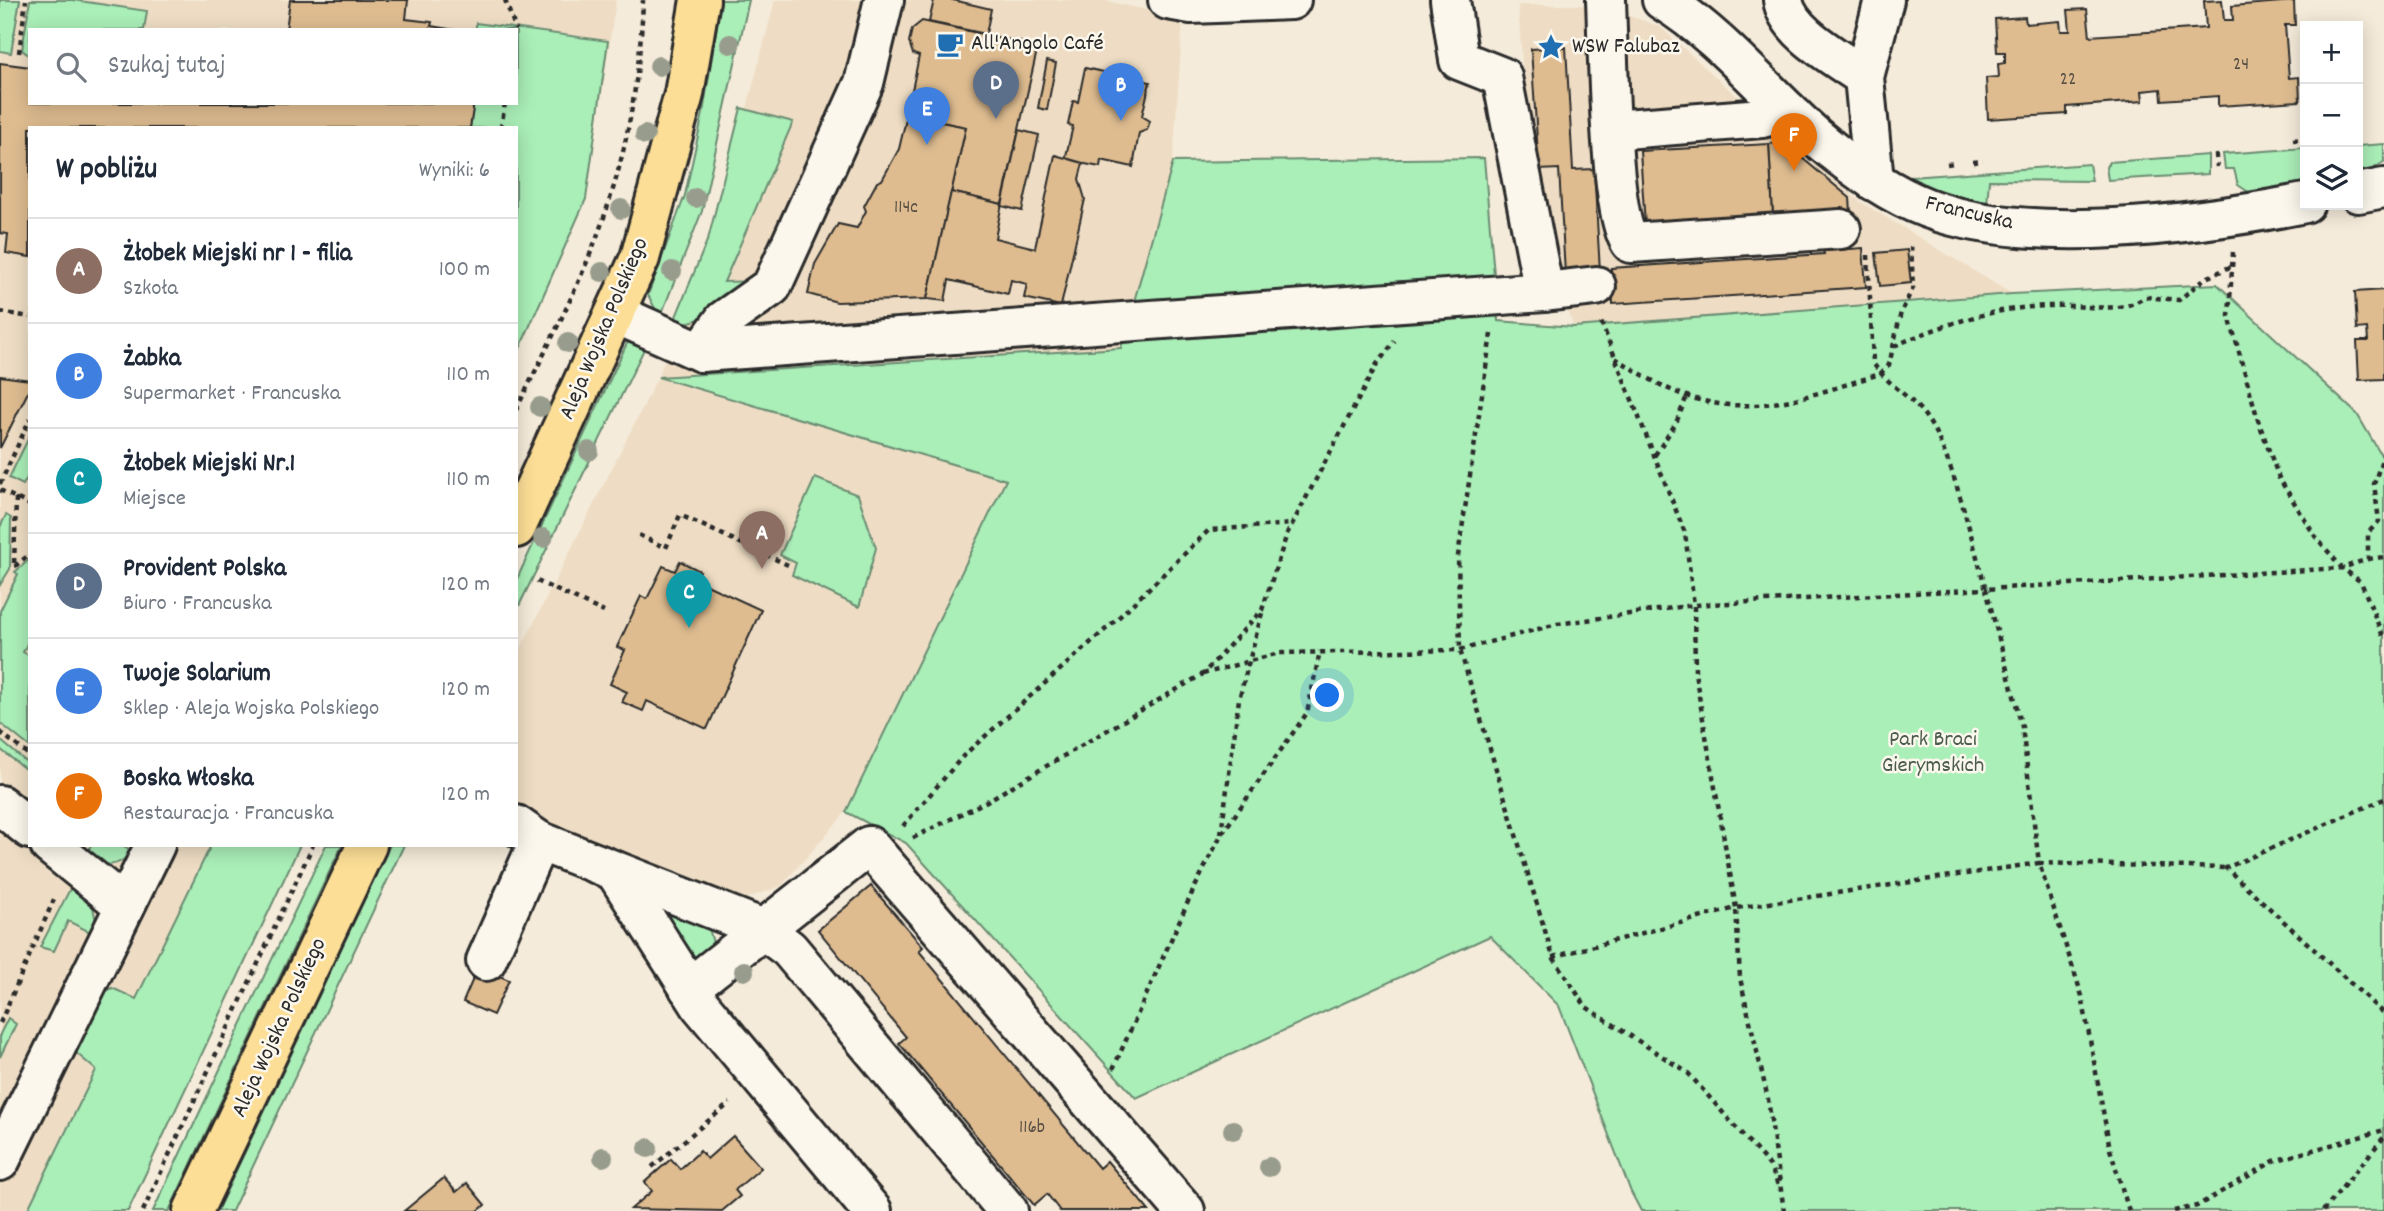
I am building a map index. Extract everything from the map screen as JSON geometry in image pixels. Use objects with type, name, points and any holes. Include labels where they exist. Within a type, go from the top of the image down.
[{"type":"main road","name":"Aleja Wojska Polskiego","points":[[518,519],[525,489],[616,314],[640,258],[684,94],[700,0]]},
{"type":"main road","name":"Aleja Wojska Polskiego","points":[[193,1211],[366,847]]},
{"type":"street","points":[[701,352],[724,320],[772,286],[864,83],[884,0]]},
{"type":"street","points":[[1168,0],[1191,4],[1291,0]]},
{"type":"street","points":[[616,314],[701,352],[1566,289],[1502,77],[1459,60],[1450,0]]},
{"type":"street","points":[[1606,0],[1612,130],[1622,224],[1624,235],[1631,243],[1854,242]]},
{"type":"street","name":"Francuska","points":[[1662,0],[1699,27],[1817,137],[1874,181],[1927,208],[1985,223],[2039,229],[2235,216],[2300,204]]},
{"type":"street","points":[[1783,0],[1785,12],[1805,33],[1864,77]]},
{"type":"street","points":[[1874,181],[1864,77],[1884,0]]},
{"type":"street","points":[[1612,130],[1762,118],[1788,110]]},
{"type":"street","points":[[2363,192],[2384,188]]},
{"type":"street","points":[[0,805],[28,827]]},
{"type":"street","points":[[486,961],[527,833],[615,871],[761,928],[789,948],[1008,1211]]},
{"type":"street","points":[[689,988],[761,928],[869,846],[1185,1211]]},
{"type":"street","points":[[0,1161],[154,847]]},
{"type":"street","points":[[60,854],[125,906]]},
{"type":"street","points":[[615,871],[689,988],[873,1211]]},
{"type":"path","points":[[19,53],[26,0]]},
{"type":"path","points":[[505,0],[515,28]]},
{"type":"path","points":[[518,406],[572,296],[603,220],[636,89],[643,0]]},
{"type":"path","points":[[501,126],[505,105]]},
{"type":"path","points":[[2293,140],[2300,139]]},
{"type":"path","points":[[2216,154],[2217,167]]},
{"type":"path","points":[[1973,162],[1983,161]]},
{"type":"path","points":[[1947,164],[1955,163]]},
{"type":"path","points":[[1614,358],[1687,396],[1710,402],[1784,404],[1880,374],[1889,365],[1901,312],[1913,288],[1910,231],[1915,202]]},
{"type":"path","points":[[2235,216],[2229,316],[2278,478],[2315,536],[2342,568],[2361,582],[2384,639]]},
{"type":"path","points":[[1854,242],[1873,363],[1880,374],[1923,413],[1951,470],[1986,589],[2022,727],[2039,863],[2082,996],[2110,1149],[2129,1211]]},
{"type":"path","points":[[1893,347],[1982,313],[2038,305],[2109,308],[2137,303],[2145,297],[2179,300],[2204,279],[2232,266]]},
{"type":"path","points":[[1566,289],[1600,321],[1685,533],[1694,605],[1695,673],[1736,908],[1740,978],[1768,1099],[1784,1211]]},
{"type":"path","points":[[1497,293],[1458,556],[1460,650],[1553,957],[1586,1007],[1688,1073],[1770,1166],[1784,1197]]},
{"type":"path","points":[[1221,835],[1239,699],[1262,610],[1292,524],[1377,364],[1428,299]]},
{"type":"path","points":[[0,312],[28,317]]},
{"type":"path","points":[[1654,455],[1676,423],[1687,396]]},
{"type":"path","points":[[0,484],[28,423]]},
{"type":"path","points":[[2368,559],[2368,533],[2379,521],[2374,484],[2384,453]]},
{"type":"path","points":[[0,490],[28,504]]},
{"type":"path","points":[[16,498],[14,567],[28,556]]},
{"type":"path","points":[[639,535],[666,548],[680,515],[788,565]]},
{"type":"path","points":[[878,856],[964,755],[1115,621],[1209,530],[1292,524]]},
{"type":"path","points":[[878,856],[987,801],[1203,674],[1279,653],[1460,650],[1557,624],[1694,605],[2342,568],[2384,556]]},
{"type":"path","points":[[537,581],[604,612]]},
{"type":"path","points":[[1203,674],[1262,610]]},
{"type":"path","points":[[1096,1108],[1191,895],[1221,835],[1258,787],[1307,713],[1320,651]]},
{"type":"path","points":[[0,732],[28,754]]},
{"type":"path","points":[[1553,957],[1736,908],[2039,863],[2226,868],[2384,799]]},
{"type":"path","points":[[143,1211],[312,847]]},
{"type":"path","points":[[0,1023],[60,854]]},
{"type":"path","points":[[2226,868],[2384,1014]]},
{"type":"path","points":[[652,1167],[761,1078]]},
{"type":"path","points":[[2174,1211],[2197,1206],[2274,1161],[2384,1130]]},
{"type":"path","points":[[2323,1211],[2384,1137]]},
{"type":"shaded area","points":[[0,0],[616,0],[586,199],[518,352],[518,126],[28,126],[28,847],[290,847],[118,1211],[0,1211]]},
{"type":"shaded area","points":[[775,0],[1102,0],[1183,18],[1173,162],[1121,348],[660,377],[1006,480],[846,812],[781,886],[739,901],[556,830],[518,808],[518,654],[658,377],[710,251]]},
{"type":"shaded area","points":[[1518,5],[1598,5],[1659,26],[1802,155],[1861,202],[2012,294],[1574,327],[1553,275],[1531,188]]},
{"type":"green space","points":[[0,0],[20,0],[11,53],[0,51]]},
{"type":"green space","points":[[30,0],[73,0],[147,11],[144,28],[28,28],[28,54],[22,50]]},
{"type":"green space","points":[[721,0],[749,0],[702,211],[660,318],[648,295],[685,195],[703,113]]},
{"type":"green space","points":[[476,23],[513,28],[476,28]]},
{"type":"green space","points":[[518,29],[608,41],[586,199],[518,352],[518,126],[470,126],[473,105],[518,105]]},
{"type":"green space","points":[[741,108],[793,122],[724,282],[754,281],[737,296],[705,316],[694,321],[673,324],[709,236]]},
{"type":"green space","points":[[2384,144],[2384,162],[2363,172],[2363,146]]},
{"type":"green space","points":[[2300,148],[2300,185],[2253,195],[2238,185],[2234,169],[2225,169],[2223,154]]},
{"type":"green space","points":[[2208,155],[2208,174],[2108,180],[2106,167],[2109,162]]},
{"type":"green space","name":"Park Braci Gierymskich","points":[[1484,158],[1498,321],[1574,327],[2012,294],[2217,284],[2357,414],[2384,460],[2384,1211],[1641,1211],[1631,1192],[1559,1006],[1490,936],[1136,1098],[906,843],[846,812],[1006,480],[658,377],[1121,348],[1173,162]]},
{"type":"green space","points":[[2089,164],[2092,181],[1989,180],[1987,205],[1945,194],[1910,177]]},
{"type":"green space","points":[[638,341],[646,345],[518,608],[518,577],[627,343]]},
{"type":"green space","points":[[28,439],[28,476],[23,485],[9,478]]},
{"type":"green space","points":[[815,478],[858,495],[876,548],[859,607],[792,575],[796,563],[780,555]]},
{"type":"green space","points":[[6,515],[11,518],[10,569],[0,585],[0,527]]},
{"type":"green space","points":[[28,561],[28,642],[23,652],[28,655],[28,745],[0,723],[0,611],[18,574],[15,572]]},
{"type":"green space","points":[[0,740],[28,763],[28,771],[0,749]]},
{"type":"green space","points":[[90,847],[125,847],[132,851],[122,861],[111,864],[99,862],[87,854]]},
{"type":"green space","points":[[210,847],[299,847],[128,1211],[27,1211],[96,1070],[75,1052],[99,996],[112,988],[136,999]]},
{"type":"green space","points":[[325,847],[341,847],[169,1211],[153,1211]]},
{"type":"green space","points":[[389,847],[403,847],[232,1211],[217,1211]]},
{"type":"green space","points":[[71,887],[93,907],[97,926],[92,933],[68,921],[54,951],[40,947]]},
{"type":"green space","points":[[662,909],[709,928],[714,947],[695,966],[656,910]]},
{"type":"green space","points":[[8,1018],[16,1024],[0,1057],[0,1034]]},
{"type":"building","points":[[290,0],[408,0],[406,19],[432,22],[431,26],[443,28],[286,28]]},
{"type":"building","points":[[934,0],[953,0],[991,9],[986,34],[929,22]]},
{"type":"building","points":[[2222,0],[2224,20],[2233,20],[2232,6],[2294,1],[2295,25],[2285,25],[2289,78],[2299,77],[2300,101],[2218,106],[2218,96],[2162,100],[2161,89],[2142,91],[2143,101],[2067,107],[2067,114],[1988,119],[1986,78],[1999,77],[1998,64],[2005,63],[2005,52],[1997,52],[1995,19],[2025,17],[2026,24],[2060,21],[2061,31],[2070,31],[2068,10],[2087,9],[2090,36],[2206,28],[2204,1]]},
{"type":"building","points":[[922,21],[1029,44],[1036,55],[1002,204],[951,192],[966,127],[907,115],[919,56],[913,54],[909,42],[912,29]]},
{"type":"building","points":[[1566,47],[1573,170],[1594,169],[1600,271],[1565,274],[1559,169],[1539,170],[1531,49]]},
{"type":"building","points":[[1047,61],[1056,63],[1047,110],[1038,108]]},
{"type":"building","points":[[0,63],[28,67],[28,105],[473,105],[470,126],[28,126],[28,257],[6,253],[8,234],[0,233]]},
{"type":"building","points":[[1119,65],[1127,77],[1150,82],[1142,116],[1150,121],[1147,130],[1139,133],[1133,167],[1101,160],[1100,167],[1065,160],[1073,126],[1068,125],[1073,101],[1078,102],[1085,68],[1108,73]]},
{"type":"building","points":[[907,115],[966,127],[927,299],[837,302],[808,294],[815,264],[838,224],[857,228],[866,211],[864,206],[899,149]]},
{"type":"building","points":[[1019,130],[1039,135],[1022,211],[1002,206]]},
{"type":"building","points":[[1783,142],[1850,198],[1851,212],[1773,217],[1769,144]]},
{"type":"building","points":[[1769,144],[1773,217],[1645,225],[1640,151]]},
{"type":"building","points":[[1055,155],[1083,163],[1079,179],[1085,199],[1061,306],[1024,298],[1027,284],[1011,280],[1008,294],[949,280],[945,301],[927,299],[951,192],[1002,204],[995,238],[1035,248]]},
{"type":"building","points":[[1863,248],[1866,287],[1613,304],[1611,268],[1824,254],[1823,251]]},
{"type":"building","points":[[1907,250],[1911,283],[1880,286],[1876,253]]},
{"type":"building","points":[[2384,290],[2384,379],[2359,380],[2357,341],[2368,341],[2367,328],[2357,329],[2355,292]]},
{"type":"building","points":[[0,376],[28,380],[28,392],[0,448]]},
{"type":"building","points":[[680,561],[700,571],[696,580],[761,610],[707,729],[647,701],[643,711],[622,702],[627,692],[610,684],[625,650],[617,647],[641,596],[647,599],[663,566],[675,571]]},
{"type":"building","points":[[871,886],[923,947],[919,951],[1099,1168],[1107,1161],[1149,1211],[1060,1211],[1047,1194],[1034,1205],[899,1043],[906,1037],[818,930]]},
{"type":"building","points":[[478,967],[509,980],[493,1015],[463,1002]]},
{"type":"building","points":[[733,1136],[761,1168],[735,1190],[740,1196],[722,1211],[631,1209],[652,1191],[645,1182],[671,1159],[680,1169],[700,1151],[707,1159]]},
{"type":"building","points":[[444,1178],[456,1192],[467,1183],[485,1205],[478,1211],[404,1211]]},
{"type":"place","name":"All'Angolo Café","points":[[950,44]]},
{"type":"place","name":"WSW Falubaz","points":[[1551,47]]},
{"type":"place","name":"Provident Polska","points":[[996,119]]},
{"type":"place","name":"Żabka","points":[[1121,121]]},
{"type":"place","name":"Twoje Solarium","points":[[927,145]]},
{"type":"place","name":"Boska Włoska","points":[[1794,171]]},
{"type":"place","name":"Żłobek Miejski nr 1 - filia","points":[[762,569]]},
{"type":"place","name":"Żłobek Miejski Nr.1","points":[[689,628]]}]
